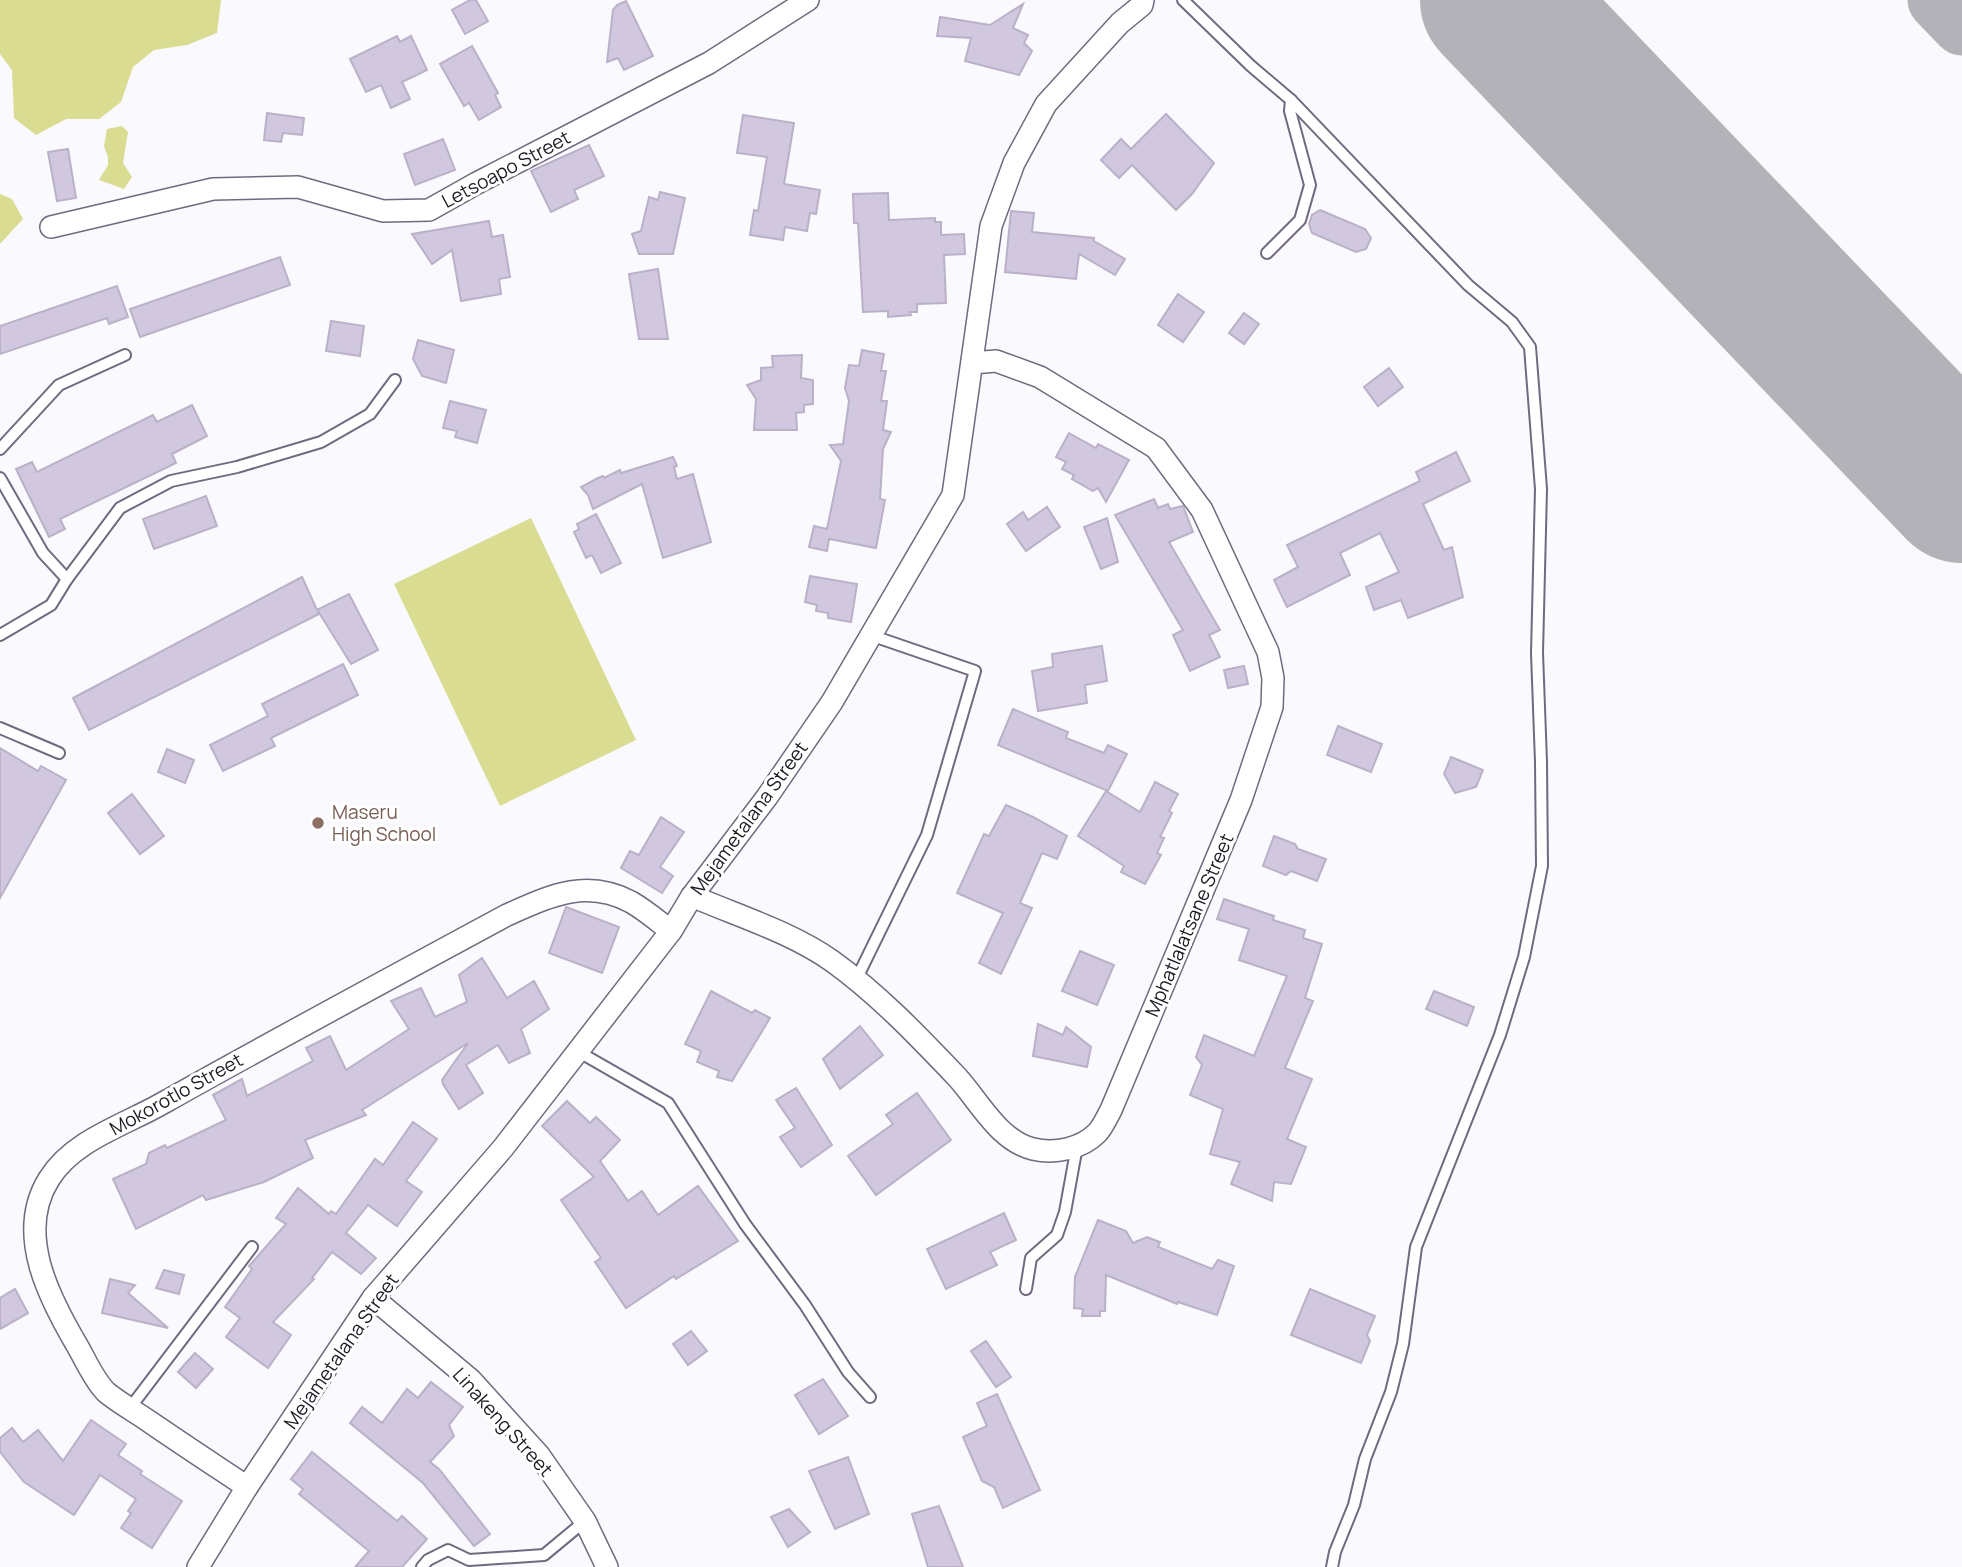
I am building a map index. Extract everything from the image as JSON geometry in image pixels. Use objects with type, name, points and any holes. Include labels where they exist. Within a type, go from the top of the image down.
[{"type":"street","name":"Letsoapo Street","points":[[51,227],[212,189],[298,187],[383,211],[429,210],[709,63],[808,0]]},
{"type":"street","name":"Mejametalana Street","points":[[198,1567],[247,1487],[373,1298],[503,1148],[671,931],[692,896],[767,797],[832,702],[873,635],[953,495],[991,226],[1014,163],[1046,104],[1120,23],[1142,5],[1143,0]]},
{"type":"street","name":"Mphatlalatsane Street","points":[[972,363],[996,361],[1040,377],[1156,448],[1202,510],[1268,652],[1273,678],[1272,707],[1241,800],[1111,1110],[1097,1133],[1077,1146]]},
{"type":"street","name":"Mokorotlo Street","points":[[247,1487],[105,1391],[89,1367],[48,1293],[41,1270],[35,1227],[38,1203],[50,1177],[67,1158],[90,1141],[152,1110],[273,1041],[495,922],[543,899],[580,889],[606,892],[632,903],[671,931]]},
{"type":"street","points":[[692,896],[792,938],[831,960],[898,1017],[1009,1138],[1032,1149],[1061,1152],[1077,1146]]},
{"type":"street","name":"Linakeng Street","points":[[373,1298],[471,1380],[539,1454],[585,1521],[607,1567]]},
{"type":"lane","points":[[1183,0],[1251,66],[1291,100],[1468,285],[1512,323],[1530,347],[1541,489],[1538,653],[1542,866],[1524,957],[1500,1035],[1416,1247],[1403,1344],[1391,1392],[1365,1459],[1354,1505],[1335,1552],[1332,1567]]},
{"type":"lane","points":[[1267,253],[1300,220],[1310,185],[1290,111],[1291,100]]},
{"type":"lane","points":[[0,449],[59,385],[125,355]]},
{"type":"lane","points":[[0,635],[51,605],[120,508],[171,481],[237,467],[320,442],[370,414],[395,380]]},
{"type":"lane","points":[[0,478],[43,552],[67,579]]},
{"type":"lane","points":[[856,980],[927,835],[975,671],[873,635]]},
{"type":"lane","points":[[0,728],[59,753]]},
{"type":"lane","points":[[579,1052],[668,1103],[745,1224],[805,1305],[848,1372],[870,1397]]},
{"type":"lane","points":[[1026,1289],[1031,1258],[1057,1236],[1065,1212],[1077,1146]]},
{"type":"lane","points":[[130,1408],[252,1247]]},
{"type":"lane","points":[[422,1567],[428,1560],[448,1550],[469,1560],[544,1555],[585,1521]]},
{"type":"green space","points":[[0,0],[221,0],[217,33],[187,45],[154,50],[133,67],[121,102],[99,119],[66,119],[36,135],[14,118],[12,70],[0,54]]},
{"type":"green space","points":[[122,126],[128,132],[123,163],[132,177],[124,189],[99,180],[108,165],[104,146],[107,129]]},
{"type":"green space","points":[[0,194],[12,199],[23,219],[0,244]]},
{"type":"green space","points":[[531,518],[636,740],[500,806],[394,584]]},
{"type":"building","points":[[470,0],[476,0],[488,21],[465,34],[452,10]]},
{"type":"building","points":[[626,1],[653,56],[624,70],[618,58],[607,62],[613,10]]},
{"type":"building","points":[[1023,4],[1013,28],[1028,35],[1024,43],[1032,51],[1019,75],[965,61],[971,38],[937,36],[940,17],[990,25]]},
{"type":"building","points":[[397,36],[400,42],[411,36],[427,70],[402,82],[410,99],[391,108],[381,85],[366,92],[350,59]]},
{"type":"building","points":[[472,46],[498,93],[495,95],[501,107],[479,120],[469,103],[464,106],[440,64]]},
{"type":"building","points":[[267,113],[304,118],[302,135],[283,133],[281,142],[264,140]]},
{"type":"building","points":[[1166,114],[1214,163],[1192,194],[1176,210],[1132,165],[1119,178],[1101,160],[1121,139],[1131,149]]},
{"type":"building","points":[[743,115],[794,123],[784,184],[820,190],[816,214],[810,213],[807,231],[785,227],[783,240],[750,235],[754,210],[758,211],[767,157],[737,153]]},
{"type":"building","points":[[443,139],[455,170],[415,185],[404,154]]},
{"type":"building","points":[[589,145],[604,176],[574,190],[578,199],[551,212],[531,171]]},
{"type":"building","points":[[68,149],[76,198],[57,201],[48,152]]},
{"type":"building","points":[[660,192],[685,198],[673,254],[639,254],[632,234],[641,231],[649,197],[658,200]]},
{"type":"building","points":[[888,193],[889,220],[935,218],[935,222],[941,222],[941,235],[964,234],[965,254],[944,255],[946,303],[917,304],[917,312],[910,312],[911,315],[888,317],[888,311],[863,312],[858,223],[854,223],[853,194]]},
{"type":"building","points":[[1320,210],[1365,229],[1371,238],[1366,249],[1356,252],[1312,233],[1309,224],[1312,215]]},
{"type":"building","points":[[1011,211],[1034,213],[1032,232],[1094,238],[1094,241],[1125,259],[1115,275],[1079,254],[1076,279],[1005,272]]},
{"type":"building","points":[[489,221],[492,237],[503,235],[510,277],[499,279],[501,294],[461,301],[452,250],[432,264],[412,234]]},
{"type":"building","points":[[280,257],[290,285],[140,337],[130,309]]},
{"type":"building","points":[[658,269],[668,339],[639,339],[629,274]]},
{"type":"building","points":[[117,286],[128,317],[109,324],[107,318],[0,354],[0,326]]},
{"type":"building","points":[[1178,294],[1204,312],[1183,342],[1158,325]]},
{"type":"building","points":[[1244,313],[1259,324],[1244,344],[1229,333]]},
{"type":"building","points":[[331,321],[364,326],[360,356],[326,351]]},
{"type":"building","points":[[418,340],[454,350],[446,383],[422,376],[413,359]]},
{"type":"building","points":[[862,350],[884,354],[881,371],[886,371],[881,401],[887,401],[883,430],[891,432],[883,449],[880,499],[885,500],[876,548],[829,539],[827,551],[809,547],[814,526],[827,529],[841,461],[830,445],[843,444],[849,401],[845,388],[849,365],[859,366]]},
{"type":"building","points":[[802,355],[801,378],[813,380],[813,404],[804,405],[804,412],[796,413],[797,430],[754,430],[756,399],[747,385],[761,380],[761,368],[773,367],[772,356]]},
{"type":"building","points":[[1389,368],[1403,387],[1378,406],[1364,387]]},
{"type":"building","points":[[450,401],[486,410],[477,443],[455,437],[457,431],[443,428]]},
{"type":"building","points":[[192,405],[207,436],[172,454],[176,463],[60,519],[65,529],[49,537],[16,469],[32,462],[37,472],[153,415],[157,422]]},
{"type":"building","points":[[1069,433],[1096,448],[1098,444],[1129,460],[1106,502],[1098,488],[1093,491],[1072,479],[1074,475],[1062,469],[1066,462],[1056,457]]},
{"type":"building","points":[[1456,452],[1470,481],[1423,504],[1444,550],[1452,547],[1463,597],[1408,618],[1401,600],[1374,610],[1366,587],[1399,572],[1380,533],[1340,553],[1350,575],[1287,607],[1274,580],[1298,567],[1287,545],[1420,481],[1416,472]]},
{"type":"building","points":[[673,457],[677,466],[674,467],[677,479],[693,474],[711,542],[663,558],[642,484],[593,509],[588,495],[581,487],[620,470],[621,473]]},
{"type":"building","points":[[206,496],[217,526],[154,549],[143,519]]},
{"type":"building","points":[[1154,499],[1158,508],[1168,504],[1170,509],[1183,506],[1193,532],[1169,542],[1220,630],[1209,635],[1220,657],[1190,671],[1173,635],[1183,630],[1115,515]]},
{"type":"building","points":[[1047,507],[1060,527],[1026,551],[1007,524],[1023,512],[1028,520]]},
{"type":"building","points":[[596,514],[621,563],[601,573],[592,555],[586,558],[574,532],[579,529],[577,524]]},
{"type":"building","points":[[1107,518],[1118,562],[1101,569],[1084,527]]},
{"type":"building","points":[[810,576],[857,584],[851,622],[828,618],[828,613],[816,611],[817,605],[805,602]]},
{"type":"building","points":[[302,577],[317,610],[349,594],[378,650],[351,664],[318,611],[319,614],[89,730],[73,698]]},
{"type":"building","points":[[1102,646],[1107,681],[1085,685],[1087,703],[1038,711],[1032,671],[1053,667],[1052,654]]},
{"type":"building","points":[[343,664],[358,695],[271,738],[275,746],[223,771],[210,745],[268,716],[262,704]]},
{"type":"building","points":[[1244,666],[1248,684],[1228,688],[1224,670]]},
{"type":"building","points":[[1013,709],[1068,732],[1066,738],[1104,753],[1108,745],[1127,754],[1108,791],[998,745]]},
{"type":"building","points":[[1338,726],[1382,744],[1371,772],[1327,755]]},
{"type":"building","points":[[0,748],[38,771],[41,766],[66,780],[0,898]]},
{"type":"building","points":[[167,749],[194,760],[185,783],[158,772]]},
{"type":"building","points":[[1451,757],[1483,770],[1476,787],[1455,793],[1444,774]]},
{"type":"building","points":[[1155,782],[1178,794],[1160,837],[1164,838],[1157,853],[1161,855],[1145,884],[1121,872],[1124,866],[1078,836],[1106,791],[1140,812]]},
{"type":"building","points":[[132,794],[164,836],[140,854],[108,813]]},
{"type":"building","points":[[1006,805],[1067,836],[1057,859],[1042,853],[1020,903],[1032,908],[1001,974],[979,963],[1003,913],[957,893],[984,834],[989,836]]},
{"type":"building","points":[[661,817],[684,832],[660,867],[673,876],[662,893],[621,868],[630,851],[639,855]]},
{"type":"building","points":[[1274,836],[1295,844],[1298,849],[1326,859],[1317,881],[1291,871],[1286,875],[1263,866]]},
{"type":"building","points":[[1224,899],[1305,930],[1303,938],[1322,944],[1305,998],[1313,1001],[1285,1068],[1312,1079],[1287,1139],[1306,1147],[1291,1184],[1274,1182],[1272,1201],[1231,1184],[1240,1162],[1210,1154],[1223,1109],[1190,1095],[1202,1065],[1196,1057],[1204,1035],[1254,1056],[1287,976],[1239,960],[1249,929],[1217,919]]},
{"type":"building","points":[[566,907],[619,927],[602,973],[549,953]]},
{"type":"building","points":[[1080,951],[1114,965],[1097,1005],[1062,991]]},
{"type":"building","points":[[482,958],[507,998],[534,981],[549,1009],[521,1029],[530,1053],[509,1063],[498,1045],[466,1065],[483,1093],[459,1109],[443,1084],[442,1080],[468,1043],[362,1110],[366,1115],[305,1140],[313,1158],[264,1182],[206,1200],[203,1195],[136,1229],[113,1179],[146,1164],[149,1153],[165,1145],[167,1148],[226,1120],[213,1095],[242,1079],[247,1096],[313,1061],[306,1048],[330,1036],[346,1070],[409,1029],[391,1001],[421,988],[435,1017],[467,1002],[459,975]]},
{"type":"building","points":[[711,991],[752,1013],[755,1010],[770,1018],[732,1081],[717,1077],[719,1071],[697,1062],[701,1051],[685,1044]]},
{"type":"building","points":[[1434,991],[1474,1007],[1467,1026],[1426,1009]]},
{"type":"building","points":[[1038,1024],[1063,1035],[1066,1027],[1091,1047],[1087,1067],[1033,1056]]},
{"type":"building","points":[[860,1026],[883,1055],[840,1089],[823,1059]]},
{"type":"building","points":[[796,1088],[832,1145],[801,1167],[780,1137],[795,1128],[776,1100]]},
{"type":"building","points":[[917,1093],[951,1140],[876,1195],[848,1156],[893,1124],[886,1115]]},
{"type":"building","points":[[567,1101],[590,1123],[596,1117],[620,1140],[600,1161],[628,1201],[642,1191],[658,1215],[698,1186],[738,1241],[676,1279],[674,1276],[626,1308],[595,1262],[601,1258],[561,1200],[594,1177],[542,1126]]},
{"type":"building","points":[[413,1122],[437,1139],[406,1181],[422,1192],[397,1226],[368,1205],[346,1233],[376,1258],[361,1274],[332,1252],[312,1278],[314,1279],[273,1322],[291,1335],[268,1368],[226,1337],[240,1318],[225,1307],[252,1269],[249,1266],[286,1224],[276,1218],[298,1188],[329,1214],[331,1211],[336,1214],[375,1159],[383,1165]]},
{"type":"building","points":[[1004,1213],[1016,1240],[990,1252],[997,1265],[946,1289],[927,1249]]},
{"type":"building","points":[[1098,1220],[1126,1231],[1133,1243],[1147,1237],[1160,1242],[1158,1247],[1212,1269],[1218,1260],[1234,1266],[1217,1315],[1178,1302],[1177,1304],[1106,1275],[1105,1311],[1100,1311],[1100,1316],[1082,1316],[1083,1309],[1074,1308],[1075,1277]]},
{"type":"building","points":[[164,1270],[184,1275],[179,1294],[156,1288]]},
{"type":"building","points":[[110,1279],[135,1285],[128,1293],[168,1328],[102,1313]]},
{"type":"building","points":[[15,1289],[28,1313],[0,1329],[0,1298]]},
{"type":"building","points":[[1310,1289],[1375,1316],[1367,1335],[1370,1341],[1361,1363],[1291,1335]]},
{"type":"building","points":[[691,1331],[707,1351],[688,1365],[673,1344]]},
{"type":"building","points":[[986,1341],[1011,1377],[996,1387],[971,1351]]},
{"type":"building","points":[[195,1353],[213,1369],[196,1388],[178,1372]]},
{"type":"building","points":[[823,1379],[848,1416],[819,1434],[795,1395]]},
{"type":"building","points":[[431,1382],[463,1407],[449,1425],[454,1436],[430,1462],[439,1469],[490,1534],[474,1546],[423,1483],[350,1423],[362,1407],[382,1423],[407,1389],[418,1398]]},
{"type":"building","points":[[997,1394],[1040,1490],[1003,1508],[994,1487],[982,1481],[963,1437],[987,1426],[977,1403]]},
{"type":"building","points":[[91,1420],[126,1444],[118,1455],[142,1471],[140,1474],[182,1501],[152,1548],[121,1528],[136,1499],[100,1475],[74,1515],[24,1482],[0,1452],[0,1438],[12,1428],[23,1442],[38,1430],[63,1461]]},
{"type":"building","points":[[312,1452],[397,1521],[402,1516],[427,1539],[402,1567],[355,1567],[369,1551],[299,1494],[303,1489],[291,1479]]},
{"type":"building","points":[[848,1457],[869,1514],[835,1529],[809,1471]]},
{"type":"building","points":[[939,1506],[963,1567],[928,1567],[912,1514]]},
{"type":"building","points":[[789,1509],[810,1532],[788,1547],[771,1517]]},
{"type":"taxiway","points":[[1938,0],[1962,25]]},
{"type":"runway","points":[[1497,0],[1962,486]]},
{"type":"place","name":"Maseru High School","points":[[318,823]]}]
